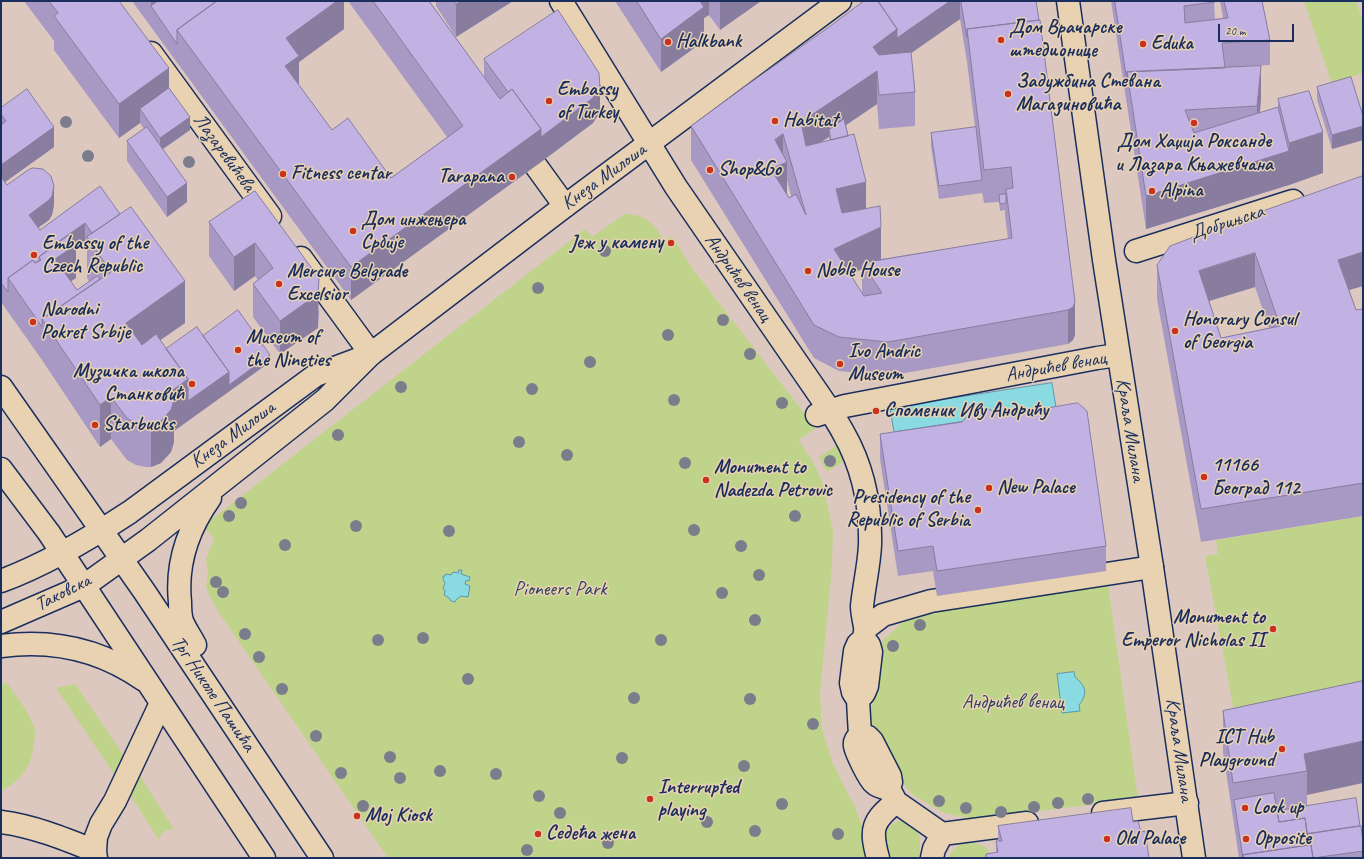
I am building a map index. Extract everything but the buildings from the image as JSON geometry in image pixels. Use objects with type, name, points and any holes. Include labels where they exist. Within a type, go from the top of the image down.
[{"type":"main road","name":"Андрићев венац","points":[[561,1],[676,187],[822,407],[844,433],[850,446],[863,478],[869,517],[870,545],[862,607],[865,633],[871,652],[867,686],[864,693],[858,700],[860,734],[856,739],[855,746],[863,766],[873,782],[892,795]]},
{"type":"main road","name":"Кнеза Милоша","points":[[122,558],[148,540],[220,484],[325,400],[370,354],[565,206],[840,1]]},
{"type":"main road","name":"Краља Милана","points":[[1068,1],[1118,356],[1152,568],[1194,858]]},
{"type":"main road","name":"Лазаревићева","points":[[138,35],[370,354]]},
{"type":"main road","points":[[536,166],[565,206]]},
{"type":"main road","name":"Добрињска","points":[[1141,250],[1311,196]]},
{"type":"main road","name":"Кнеза Милоша","points":[[102,530],[130,512],[316,375],[370,354]]},
{"type":"main road","name":"Андрићев венац","points":[[822,407],[845,406],[1098,358],[1118,356]]},
{"type":"main road","name":"Трг Николе Пашића","points":[[1,387],[122,558],[322,858]]},
{"type":"main road","points":[[1,469],[62,553],[264,858]]},
{"type":"main road","points":[[201,675],[201,658],[182,619],[178,590],[180,567],[184,550],[200,512],[220,484]]},
{"type":"main road","name":"Таковска","points":[[1,581],[28,571],[102,530]]},
{"type":"main road","name":"Таковска","points":[[1,622],[84,586],[122,558]]},
{"type":"main road","points":[[865,633],[883,615],[931,601],[1152,568]]},
{"type":"main road","points":[[1,646],[35,644],[73,647],[109,660],[132,672],[149,684]]},
{"type":"main road","points":[[1,822],[54,835],[95,855],[96,837],[101,824],[115,801],[162,703]]},
{"type":"main road","points":[[878,858],[874,842],[875,823],[892,795],[942,834],[1049,820]]},
{"type":"main road","points":[[1087,815],[1187,803]]},
{"type":"main road","points":[[932,858],[934,849],[942,834]]},
{"type":"green space","points":[[1304,1],[1356,1],[1363,22],[1363,73],[1332,84]]},
{"type":"green space","name":"Pioneers Park","points":[[625,214],[644,218],[657,229],[665,241],[671,235],[692,268],[804,413],[812,409],[822,424],[799,440],[815,466],[822,482],[833,530],[832,567],[820,693],[822,729],[833,764],[855,807],[863,829],[863,846],[867,858],[388,858],[219,613],[206,587],[208,571],[206,560],[214,538],[205,528],[212,519],[585,229],[592,237]]},
{"type":"green space","points":[[837,445],[845,461],[827,472],[819,457]]},
{"type":"green space","points":[[1363,516],[1363,696],[1237,727],[1205,556],[1218,554],[1216,540]]},
{"type":"green space","name":"Андрићев венац","points":[[1107,577],[1138,799],[973,819],[944,813],[913,795],[893,772],[878,745],[872,724],[869,698],[873,667],[883,640],[905,620],[931,604]]},
{"type":"green space","points":[[7,683],[31,719],[35,734],[33,752],[28,766],[20,778],[1,791],[1,684]]},
{"type":"green space","points":[[75,684],[125,757],[116,777],[56,688]]},
{"type":"green space","points":[[140,776],[174,829],[164,832],[159,840],[130,795]]},
{"type":"green space","points":[[899,821],[907,823],[916,829],[920,839],[920,858],[891,858],[887,847],[886,831],[889,827]]},
{"type":"green space","points":[[965,842],[982,845],[988,850],[991,858],[949,858],[957,846]]},
{"type":"water","points":[[1052,383],[1056,407],[894,432],[890,408]]},
{"type":"water","points":[[459,570],[462,570],[461,574],[470,577],[469,581],[466,580],[465,584],[470,586],[468,597],[461,596],[455,602],[451,601],[444,595],[445,591],[443,588],[445,583],[443,576],[446,574],[451,575],[453,572],[458,573]]},
{"type":"water","points":[[1074,672],[1075,677],[1082,684],[1085,694],[1079,705],[1080,711],[1062,713],[1057,674]]},
{"type":"place","name":"Дом Врачарске штедионице","points":[[1001,40]]},
{"type":"place","name":"Halkbank","points":[[668,42]]},
{"type":"place","name":"Eduka","points":[[1143,44]]},
{"type":"place","name":"Задужбина Стевана Магазиновића","points":[[1008,94]]},
{"type":"place","name":"Embassy of Turkey","points":[[549,101]]},
{"type":"place","name":"Habitat","points":[[775,121]]},
{"type":"place","name":"Дом Хаџија Роксанде и Лазара Књажевчана","points":[[1194,123]]},
{"type":"place","name":"Shop&Go","points":[[710,170]]},
{"type":"place","name":"Fitness centar","points":[[283,174]]},
{"type":"place","name":"Tarapana","points":[[512,177]]},
{"type":"place","name":"Alpina","points":[[1152,191]]},
{"type":"place","name":"Дом инжењера Србије","points":[[353,231]]},
{"type":"place","name":"Јеж у камену","points":[[671,243]]},
{"type":"place","name":"Embassy of the Czech Republic","points":[[34,255]]},
{"type":"place","name":"Noble House","points":[[808,271]]},
{"type":"place","name":"Mercure Belgrade Excelsior","points":[[279,284]]},
{"type":"place","name":"Narodni Pokret Srbije","points":[[33,322]]},
{"type":"place","name":"Honorary Consul of Georgia","points":[[1175,331]]},
{"type":"place","name":"Museum of the Nineties","points":[[238,350]]},
{"type":"place","name":"Ivo Andric Museum","points":[[840,364]]},
{"type":"place","name":"Музичка школа Станковић","points":[[192,384]]},
{"type":"place","name":"Споменик Иву Андрићу","points":[[876,411]]},
{"type":"place","name":"Starbucks","points":[[95,425]]},
{"type":"place","name":"11166 Београд 112","points":[[1204,477]]},
{"type":"place","name":"Monument to Nadezda Petrovic","points":[[706,480]]},
{"type":"place","name":"New Palace","points":[[989,488]]},
{"type":"place","name":"Presidency of the Republic of Serbia","points":[[978,510]]},
{"type":"place","name":"Monument to Emperor Nicholas II","points":[[1273,629]]},
{"type":"place","name":"ICT Hub Playground","points":[[1282,749]]},
{"type":"place","name":"Interrupted playing","points":[[650,799]]},
{"type":"place","name":"Look up","points":[[1245,808]]},
{"type":"place","name":"Moj Kiosk","points":[[357,816]]},
{"type":"place","name":"Седећа жена","points":[[538,834]]},
{"type":"place","name":"Old Palace","points":[[1107,839]]},
{"type":"place","name":"Opposite","points":[[1246,839]]}]
